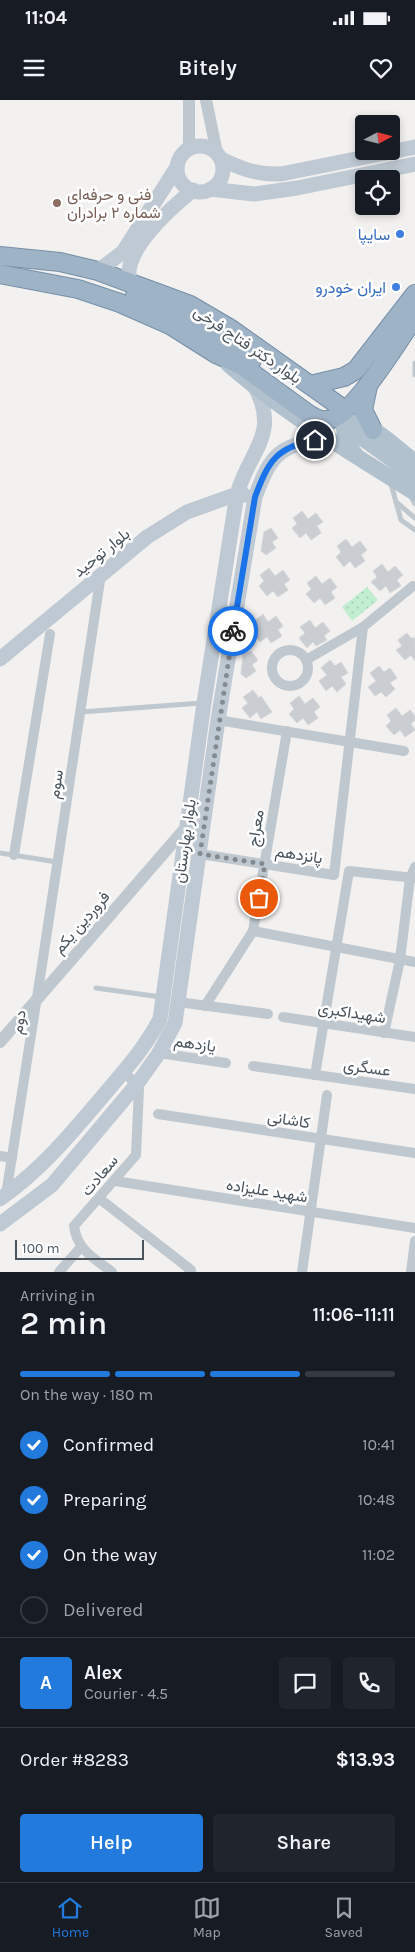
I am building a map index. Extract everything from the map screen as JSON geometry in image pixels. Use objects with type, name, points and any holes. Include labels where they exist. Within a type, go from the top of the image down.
[{"type":"highway","name":"بلوار دکتر فتاح فرخی","points":[[0,258],[60,262],[98,270],[190,305],[231,329],[345,410]]},
{"type":"highway","points":[[0,258],[97,282],[144,299],[188,319],[324,410]]},
{"type":"highway","name":"بلوار دکتر فتاح فرخی","points":[[0,274],[78,289],[120,303],[170,325],[216,354]]},
{"type":"highway","points":[[216,354],[240,365],[317,419],[332,420],[345,410],[369,382],[407,319],[415,294]]},
{"type":"highway","points":[[310,385],[344,377],[356,370],[407,319]]},
{"type":"highway","points":[[369,382],[363,410],[373,430]]},
{"type":"main road","points":[[415,147],[280,174],[262,175],[247,171],[204,146],[189,149],[179,160],[178,167],[181,181],[193,190],[200,192],[210,189],[254,194],[297,188],[415,164]]},
{"type":"main road","points":[[210,189],[222,177],[223,168],[219,156]]},
{"type":"main road","points":[[98,270],[123,252],[178,167]]},
{"type":"main road","points":[[130,282],[128,267],[136,252],[159,220],[193,190]]},
{"type":"main road","name":"بلوار دکتر فتاح فرخی","points":[[216,354],[255,387],[326,439],[384,473],[412,485]]},
{"type":"main road","name":"بلوار بهارستان","points":[[0,1224],[52,1185],[137,1084],[159,1053],[175,1023],[172,1000],[188,823],[204,703],[237,494],[241,479],[263,436],[266,425],[264,407],[255,387]]},
{"type":"main road","points":[[357,456],[347,443],[344,428],[350,422],[359,422],[373,430],[415,462]]},
{"type":"main road","points":[[354,432],[412,485]]},
{"type":"main road","name":"بلوار بهارستان","points":[[3,1197],[29,1178],[53,1156],[148,1042],[172,1000],[200,854],[218,720],[255,497],[275,455],[304,442],[326,439]]},
{"type":"main road","points":[[237,494],[255,497]]},
{"type":"main road","name":"بلوار توحید","points":[[0,659],[147,537],[187,512],[237,494]]},
{"type":"street","points":[[188,100],[189,149]]},
{"type":"street","points":[[206,100],[219,156]]},
{"type":"street","name":"سوم","points":[[37,1000],[101,574]]},
{"type":"street","points":[[306,660],[363,627],[413,586]]},
{"type":"street","points":[[349,742],[363,627]]},
{"type":"street","points":[[14,855],[50,634]]},
{"type":"street","points":[[218,720],[404,751]]},
{"type":"street","name":"معراج","points":[[205,1006],[253,931],[287,731]]},
{"type":"street","name":"پانزدهم","points":[[200,854],[334,875],[349,742]]},
{"type":"street","points":[[188,823],[203,828]]},
{"type":"street","name":"فروردین یکم","points":[[0,1042],[188,823]]},
{"type":"street","points":[[384,1033],[400,960],[415,867]]},
{"type":"street","points":[[253,1066],[315,1075],[349,871],[413,878]]},
{"type":"street","points":[[253,931],[415,962]]},
{"type":"street","name":"دوم","points":[[3,1197],[12,1158],[37,1000]]},
{"type":"street","points":[[172,1000],[268,1014]]},
{"type":"street","name":"شهیداکبری","points":[[283,1017],[324,1022],[415,1038]]},
{"type":"street","name":"یازدهم","points":[[159,1053],[226,1063]]},
{"type":"street","points":[[124,1071],[137,1084]]},
{"type":"street","name":"عسگری","points":[[315,1075],[415,1089]]},
{"type":"street","name":"سعادت","points":[[81,1247],[75,1238],[74,1226],[100,1199],[136,1155],[140,1097],[137,1084]]},
{"type":"street","points":[[302,1272],[327,1095]]},
{"type":"street","name":"کاشانی","points":[[158,1114],[415,1153]]},
{"type":"street","points":[[0,1156],[12,1158]]},
{"type":"street","name":"شهید علیزاده","points":[[115,1181],[415,1228]]},
{"type":"street","points":[[100,1199],[191,1270],[189,1272]]},
{"type":"street","points":[[411,1272],[415,1241]]},
{"type":"street","points":[[60,1272],[81,1247],[112,1272]]},
{"type":"lane","points":[[415,363],[415,375]]},
{"type":"lane","points":[[384,473],[392,485],[401,520],[415,530]]},
{"type":"lane","points":[[412,485],[415,504]]},
{"type":"lane","points":[[396,501],[415,518]]},
{"type":"lane","points":[[81,712],[204,703]]},
{"type":"lane","points":[[0,853],[58,862]]},
{"type":"lane","points":[[96,988],[172,1000]]},
{"type":"green space","points":[[367,587],[378,600],[352,621],[342,607]]},
{"type":"building","points":[[302,511],[308,519],[316,513],[323,522],[317,526],[321,533],[311,540],[306,533],[300,538],[292,528],[297,524],[293,518]]},
{"type":"building","points":[[271,528],[278,538],[272,542],[276,548],[266,555],[261,551],[264,532]]},
{"type":"building","points":[[346,539],[352,547],[360,541],[367,550],[361,555],[365,561],[355,568],[350,561],[344,567],[336,557],[341,552],[337,546]]},
{"type":"building","points":[[382,564],[388,572],[395,566],[403,575],[397,580],[401,586],[390,593],[386,586],[380,591],[371,582],[377,577],[373,571]]},
{"type":"building","points":[[269,568],[275,576],[283,570],[290,580],[284,584],[288,590],[278,597],[273,591],[267,596],[259,586],[264,581],[260,575]]},
{"type":"building","points":[[316,576],[322,584],[330,578],[337,587],[331,592],[335,598],[325,605],[320,598],[314,603],[306,594],[311,589],[307,583]]},
{"type":"building","points":[[263,614],[268,622],[276,616],[283,626],[278,630],[282,636],[271,643],[267,637],[260,642],[252,632],[258,627],[253,622]]},
{"type":"building","points":[[310,620],[315,628],[323,622],[330,631],[324,636],[327,640],[316,646],[313,642],[307,648],[299,638],[305,633],[300,627]]},
{"type":"building","points":[[407,633],[411,638],[415,638],[415,661],[411,655],[405,660],[396,650],[402,646],[398,640]]},
{"type":"building","points":[[251,651],[258,660],[252,665],[256,671],[246,678],[241,674],[243,655]]},
{"type":"building","points":[[330,660],[335,666],[341,662],[348,673],[341,677],[346,684],[337,692],[332,686],[326,691],[319,681],[327,675],[321,668]]},
{"type":"building","points":[[379,666],[384,672],[390,668],[397,678],[390,683],[395,689],[386,697],[381,692],[375,696],[368,687],[376,681],[370,673]]},
{"type":"building","points":[[253,690],[259,698],[261,696],[272,712],[261,719],[257,712],[250,718],[242,708],[248,703],[243,697]]},
{"type":"building","points":[[299,696],[305,704],[313,698],[320,707],[314,712],[318,718],[308,725],[303,718],[297,723],[289,714],[294,709],[290,703]]},
{"type":"building","points":[[396,708],[402,716],[410,710],[415,716],[415,720],[411,724],[415,730],[405,737],[400,730],[394,735],[386,726],[391,721],[387,715]]},
{"type":"way so far","points":[[233,631],[218,720],[200,854],[265,864],[259,898]]},
{"type":"place","name":"فنی و حرفه‌ای شماره ۲ برادران","points":[[57,203]]},
{"type":"place","name":"سایپا","points":[[400,234]]},
{"type":"place","name":"ایران خودرو","points":[[396,287]]},
{"type":"route","points":[[233,631],[255,497],[262,479],[275,455],[304,442],[315,440]]}]
